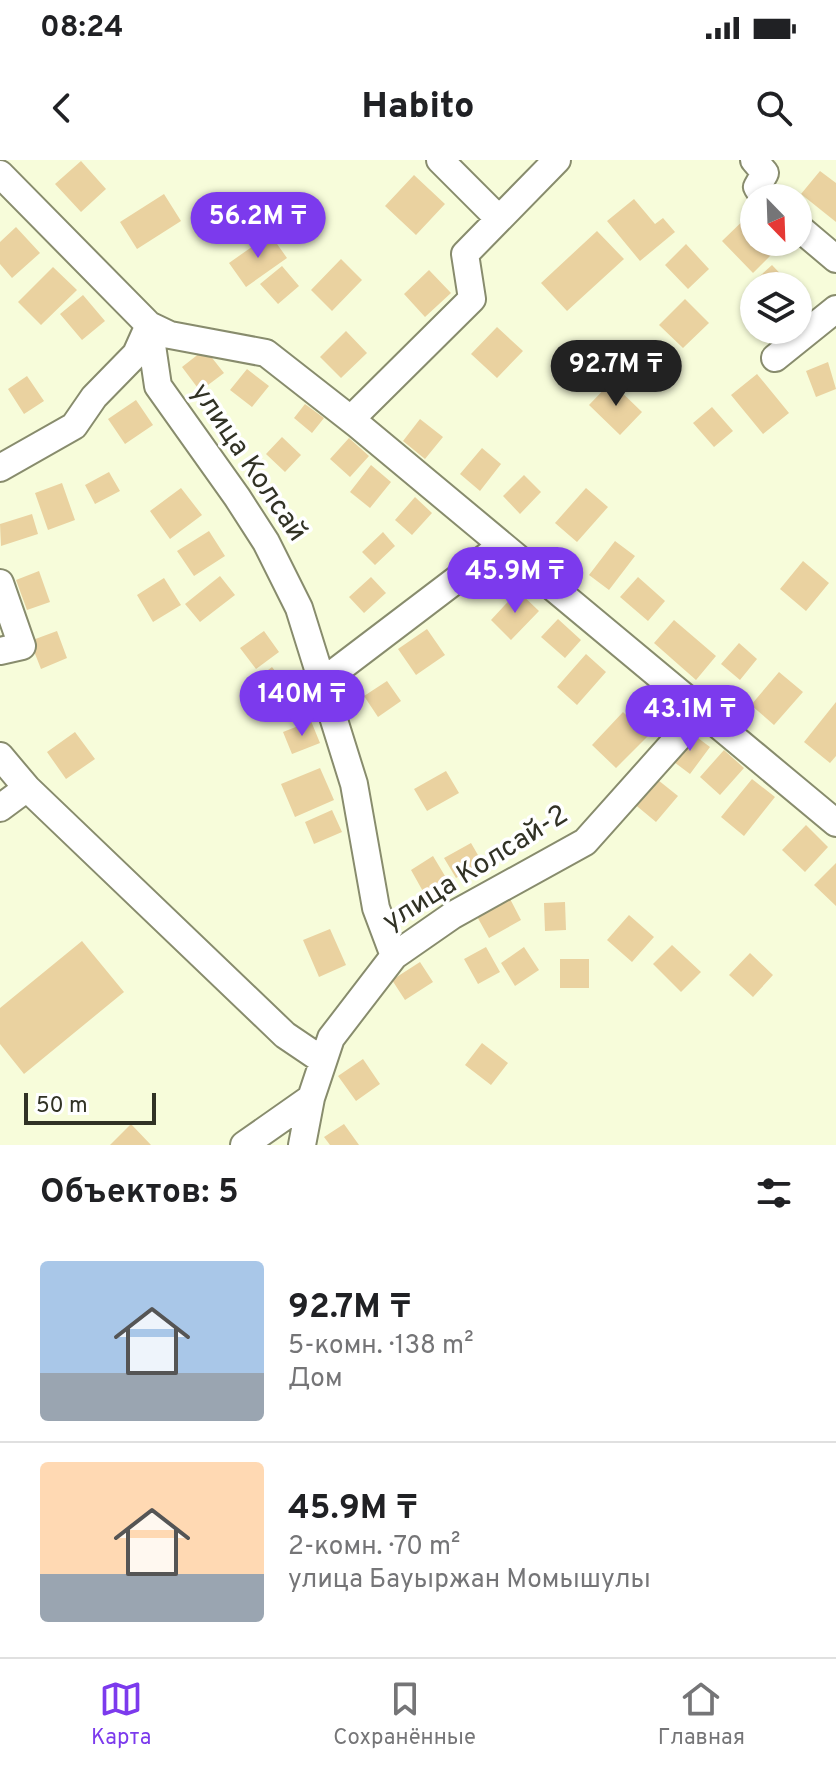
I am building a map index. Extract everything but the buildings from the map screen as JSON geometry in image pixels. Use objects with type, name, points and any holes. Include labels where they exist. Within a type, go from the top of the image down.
[{"type":"street","points":[[440,160],[499,219]]},
{"type":"street","points":[[351,419],[472,299],[465,254],[557,160]]},
{"type":"street","points":[[754,160],[765,173],[759,184]]},
{"type":"street","points":[[0,174],[149,325],[170,335],[266,353],[351,419],[836,823]]},
{"type":"street","points":[[812,239],[836,259]]},
{"type":"street","points":[[775,358],[836,309]]},
{"type":"street","points":[[0,468],[74,426],[94,397],[136,354],[149,325]]},
{"type":"street","name":"улица Колсай","points":[[149,325],[158,386],[266,542],[299,608],[354,784],[376,908],[394,956]]},
{"type":"street","points":[[323,681],[502,545]]},
{"type":"street","points":[[0,583],[22,646],[0,651]]},
{"type":"street","name":"улица Колсай-2","points":[[302,1145],[311,1098],[331,1038],[356,1001],[394,956],[453,915],[585,842],[702,711]]},
{"type":"street","points":[[0,756],[27,788],[285,1035],[322,1060]]},
{"type":"street","points":[[0,808],[27,788]]},
{"type":"street","points":[[244,1145],[311,1098]]}]
